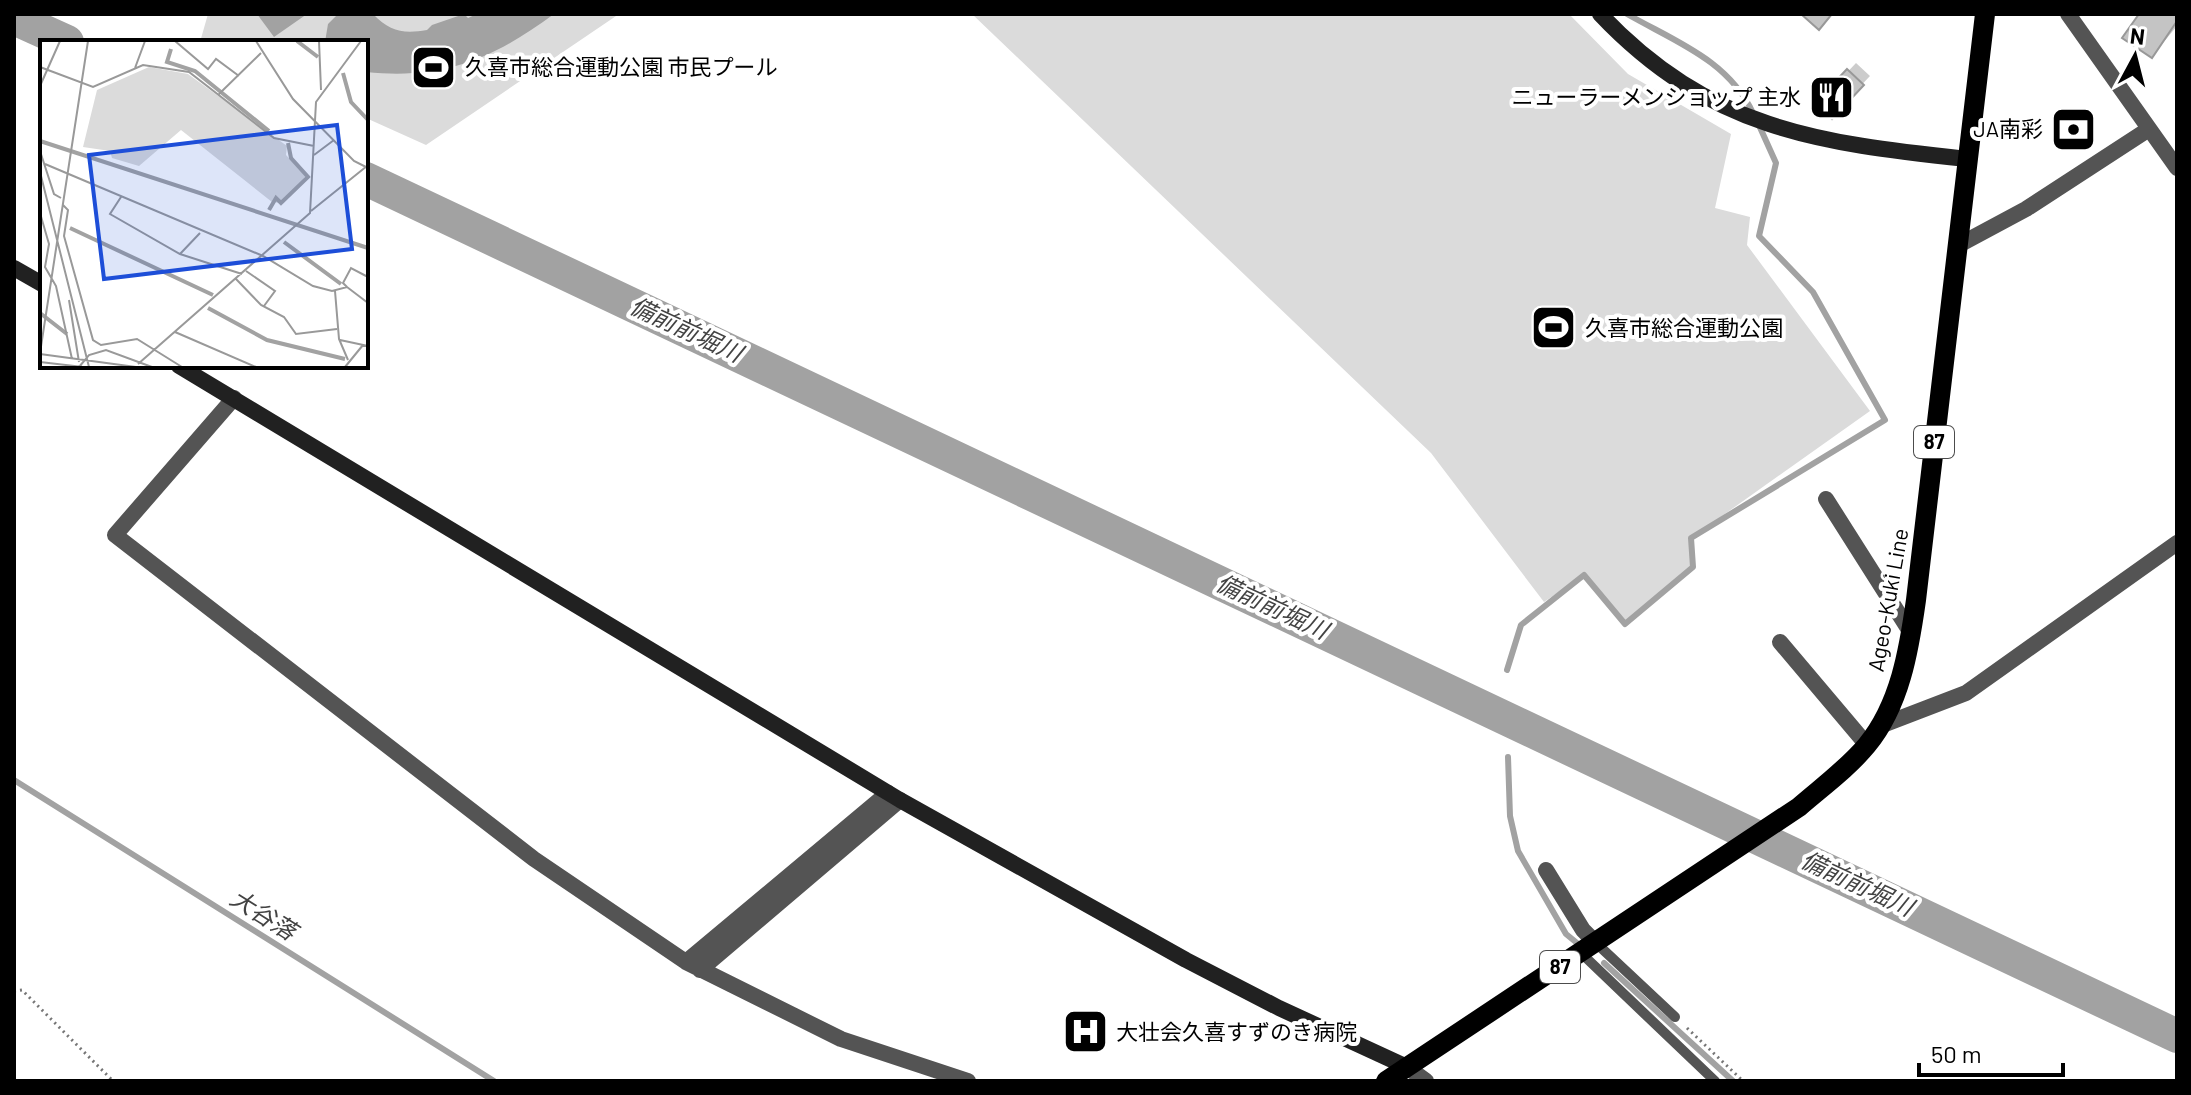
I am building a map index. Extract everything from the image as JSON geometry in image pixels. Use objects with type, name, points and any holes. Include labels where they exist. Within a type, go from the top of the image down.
[{"type":"main road","name":"Ageo-Kuki Line","points":[[1386,1081],[1777,821],[1841,771],[1867,745],[1880,726],[1904,667],[1911,633],[1985,14]]},
{"type":"street","points":[[1600,14],[1629,45],[1671,77],[1733,112],[1814,137],[1889,151],[1967,159]]},
{"type":"street","points":[[2068,14],[2177,168]]},
{"type":"street","points":[[1957,246],[2026,209],[2149,129]]},
{"type":"street","points":[[14,268],[40,283]]},
{"type":"street","points":[[182,368],[894,796],[1186,960],[1279,1008],[1407,1067],[1426,1081]]},
{"type":"street","points":[[234,398],[115,535],[534,859],[693,966],[841,1039],[968,1081]]},
{"type":"street","points":[[1826,499],[1911,633]]},
{"type":"street","points":[[1880,726],[1966,693],[2177,543]]},
{"type":"street","points":[[1780,642],[1867,745]]},
{"type":"street","points":[[693,966],[894,796]]},
{"type":"street","points":[[1546,870],[1583,930],[1589,948]]},
{"type":"lane","points":[[1589,948],[1675,1017]]},
{"type":"lane","points":[[1589,948],[1715,1081]]},
{"type":"path","points":[[14,991],[22,990],[113,1081]]},
{"type":"path","points":[[1675,1017],[1743,1081]]},
{"type":"shaded area","name":"久喜市総合運動公園 市民プール","points":[[208,14],[619,14],[426,145],[368,119],[368,40],[201,40]]},
{"type":"shaded area","points":[[257,14],[307,14],[274,37]]},
{"type":"shaded area","points":[[338,14],[373,14],[391,28],[411,32],[427,30],[432,25],[464,14],[468,18],[477,14],[554,14],[488,54],[466,63],[420,73],[368,72],[368,40],[325,40],[328,24]]},
{"type":"shaded area","name":"久喜市総合運動公園","points":[[972,14],[1569,14],[1628,74],[1731,134],[1715,208],[1750,217],[1747,245],[1870,411],[1691,538],[1693,567],[1625,624],[1584,575],[1544,602],[1431,453]]},
{"type":"building","points":[[1801,14],[1832,14],[1819,30]]},
{"type":"building","points":[[2139,14],[2177,14],[2177,21],[2152,58],[2122,38]]},
{"type":"building","points":[[1847,69],[1864,85],[1832,119],[1815,103]]},
{"type":"waterway","points":[[1627,14],[1715,66],[1730,79],[1753,113]]},
{"type":"waterway","name":"備前前堀川","points":[[14,18],[63,40]]},
{"type":"waterway","points":[[1507,670],[1521,625],[1584,575],[1625,624],[1693,567],[1691,538],[1885,420],[1813,292],[1759,236],[1776,163],[1758,123]]},
{"type":"waterway","name":"備前前堀川","points":[[368,180],[2177,1036]]},
{"type":"waterway","points":[[1508,757],[1510,816],[1518,851],[1566,934],[1577,943]]},
{"type":"waterway","name":"大谷落","points":[[14,780],[494,1081]]},
{"type":"waterway","points":[[1604,963],[1733,1081]]},
{"type":"place","name":"久喜市総合運動公園 市民プール","points":[[434,67]]},
{"type":"place","name":"ニューラーメンショップ 主水","points":[[1832,97]]},
{"type":"place","name":"JA南彩","points":[[2074,129]]},
{"type":"place","name":"久喜市総合運動公園","points":[[1554,328]]},
{"type":"place","name":"大壮会久喜すずのき病院","points":[[1085,1032]]}]
